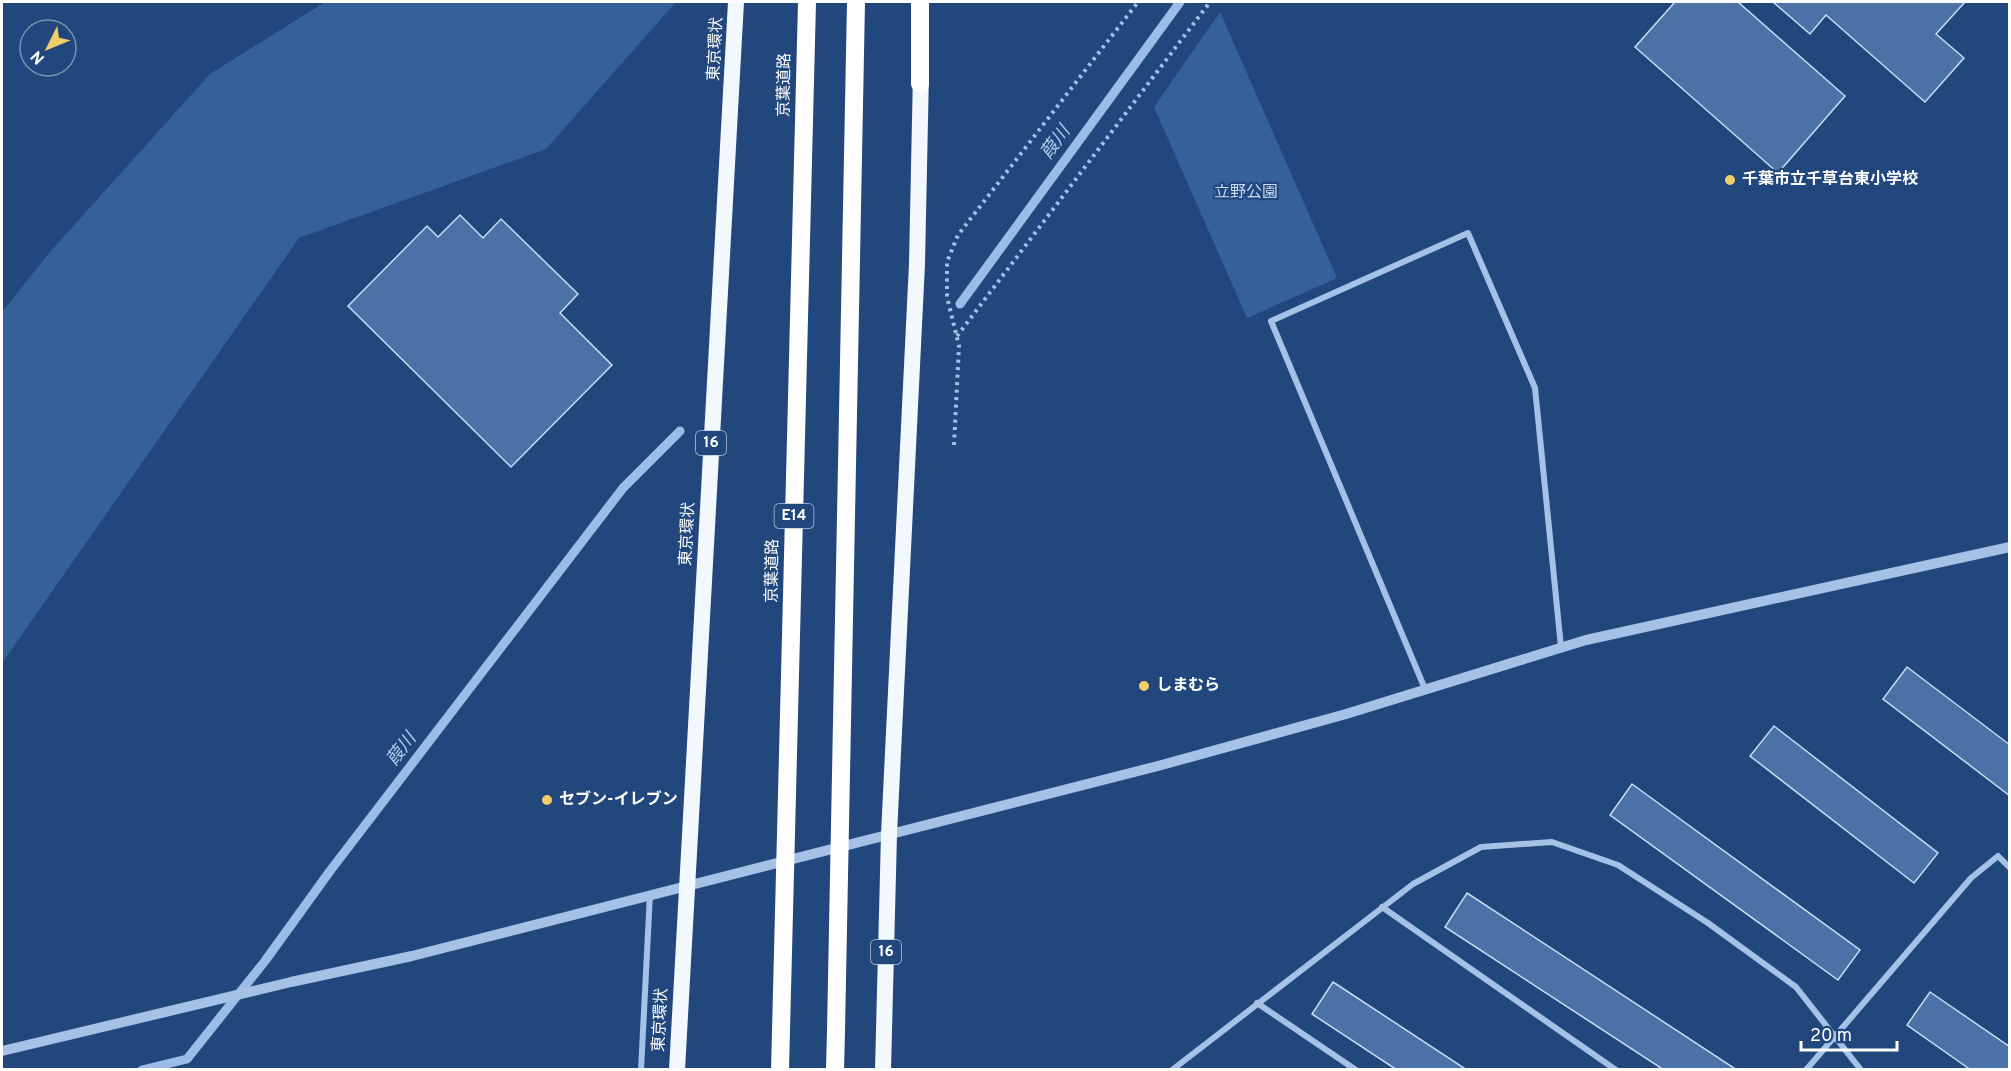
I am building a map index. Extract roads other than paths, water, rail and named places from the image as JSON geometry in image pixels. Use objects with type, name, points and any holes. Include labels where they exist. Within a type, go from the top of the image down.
[{"type":"highway","name":"東京環状","points":[[677,1070],[736,2]]},
{"type":"highway","name":"京葉道路","points":[[780,1070],[807,2]]},
{"type":"highway","points":[[835,1070],[856,2]]},
{"type":"highway","points":[[920,2],[920,84]]},
{"type":"highway","name":"16","points":[[883,1070],[890,834],[916,276],[920,84],[927,2]]},
{"type":"street","points":[[1425,689],[1271,321],[1468,233],[1535,388],[1561,648]]},
{"type":"street","points":[[2,1052],[291,982],[412,956],[1158,766],[1597,637],[2010,548]]},
{"type":"street","points":[[1172,1070],[1413,884],[1481,847],[1552,842],[1618,864],[1708,923],[1796,987],[1861,1070]]},
{"type":"street","points":[[1806,1070],[1971,878],[1998,856],[2010,868]]},
{"type":"street","points":[[640,1070],[650,894]]},
{"type":"street","points":[[1382,907],[1616,1070]]},
{"type":"street","points":[[1257,1004],[1356,1070]]},
{"type":"waterway","name":"葭川","points":[[960,304],[1180,2]]},
{"type":"waterway","name":"葭川","points":[[142,1070],[187,1059],[265,961],[330,871],[623,488],[680,431]]},
{"type":"place","name":"千葉市立千草台東小学校","points":[[1730,180]]},
{"type":"place","name":"しまむら","points":[[1144,686]]},
{"type":"place","name":"セブン-イレブン","points":[[547,800]]},
{"type":"park label","name":"立野公園","points":[[1246,193]]}]
